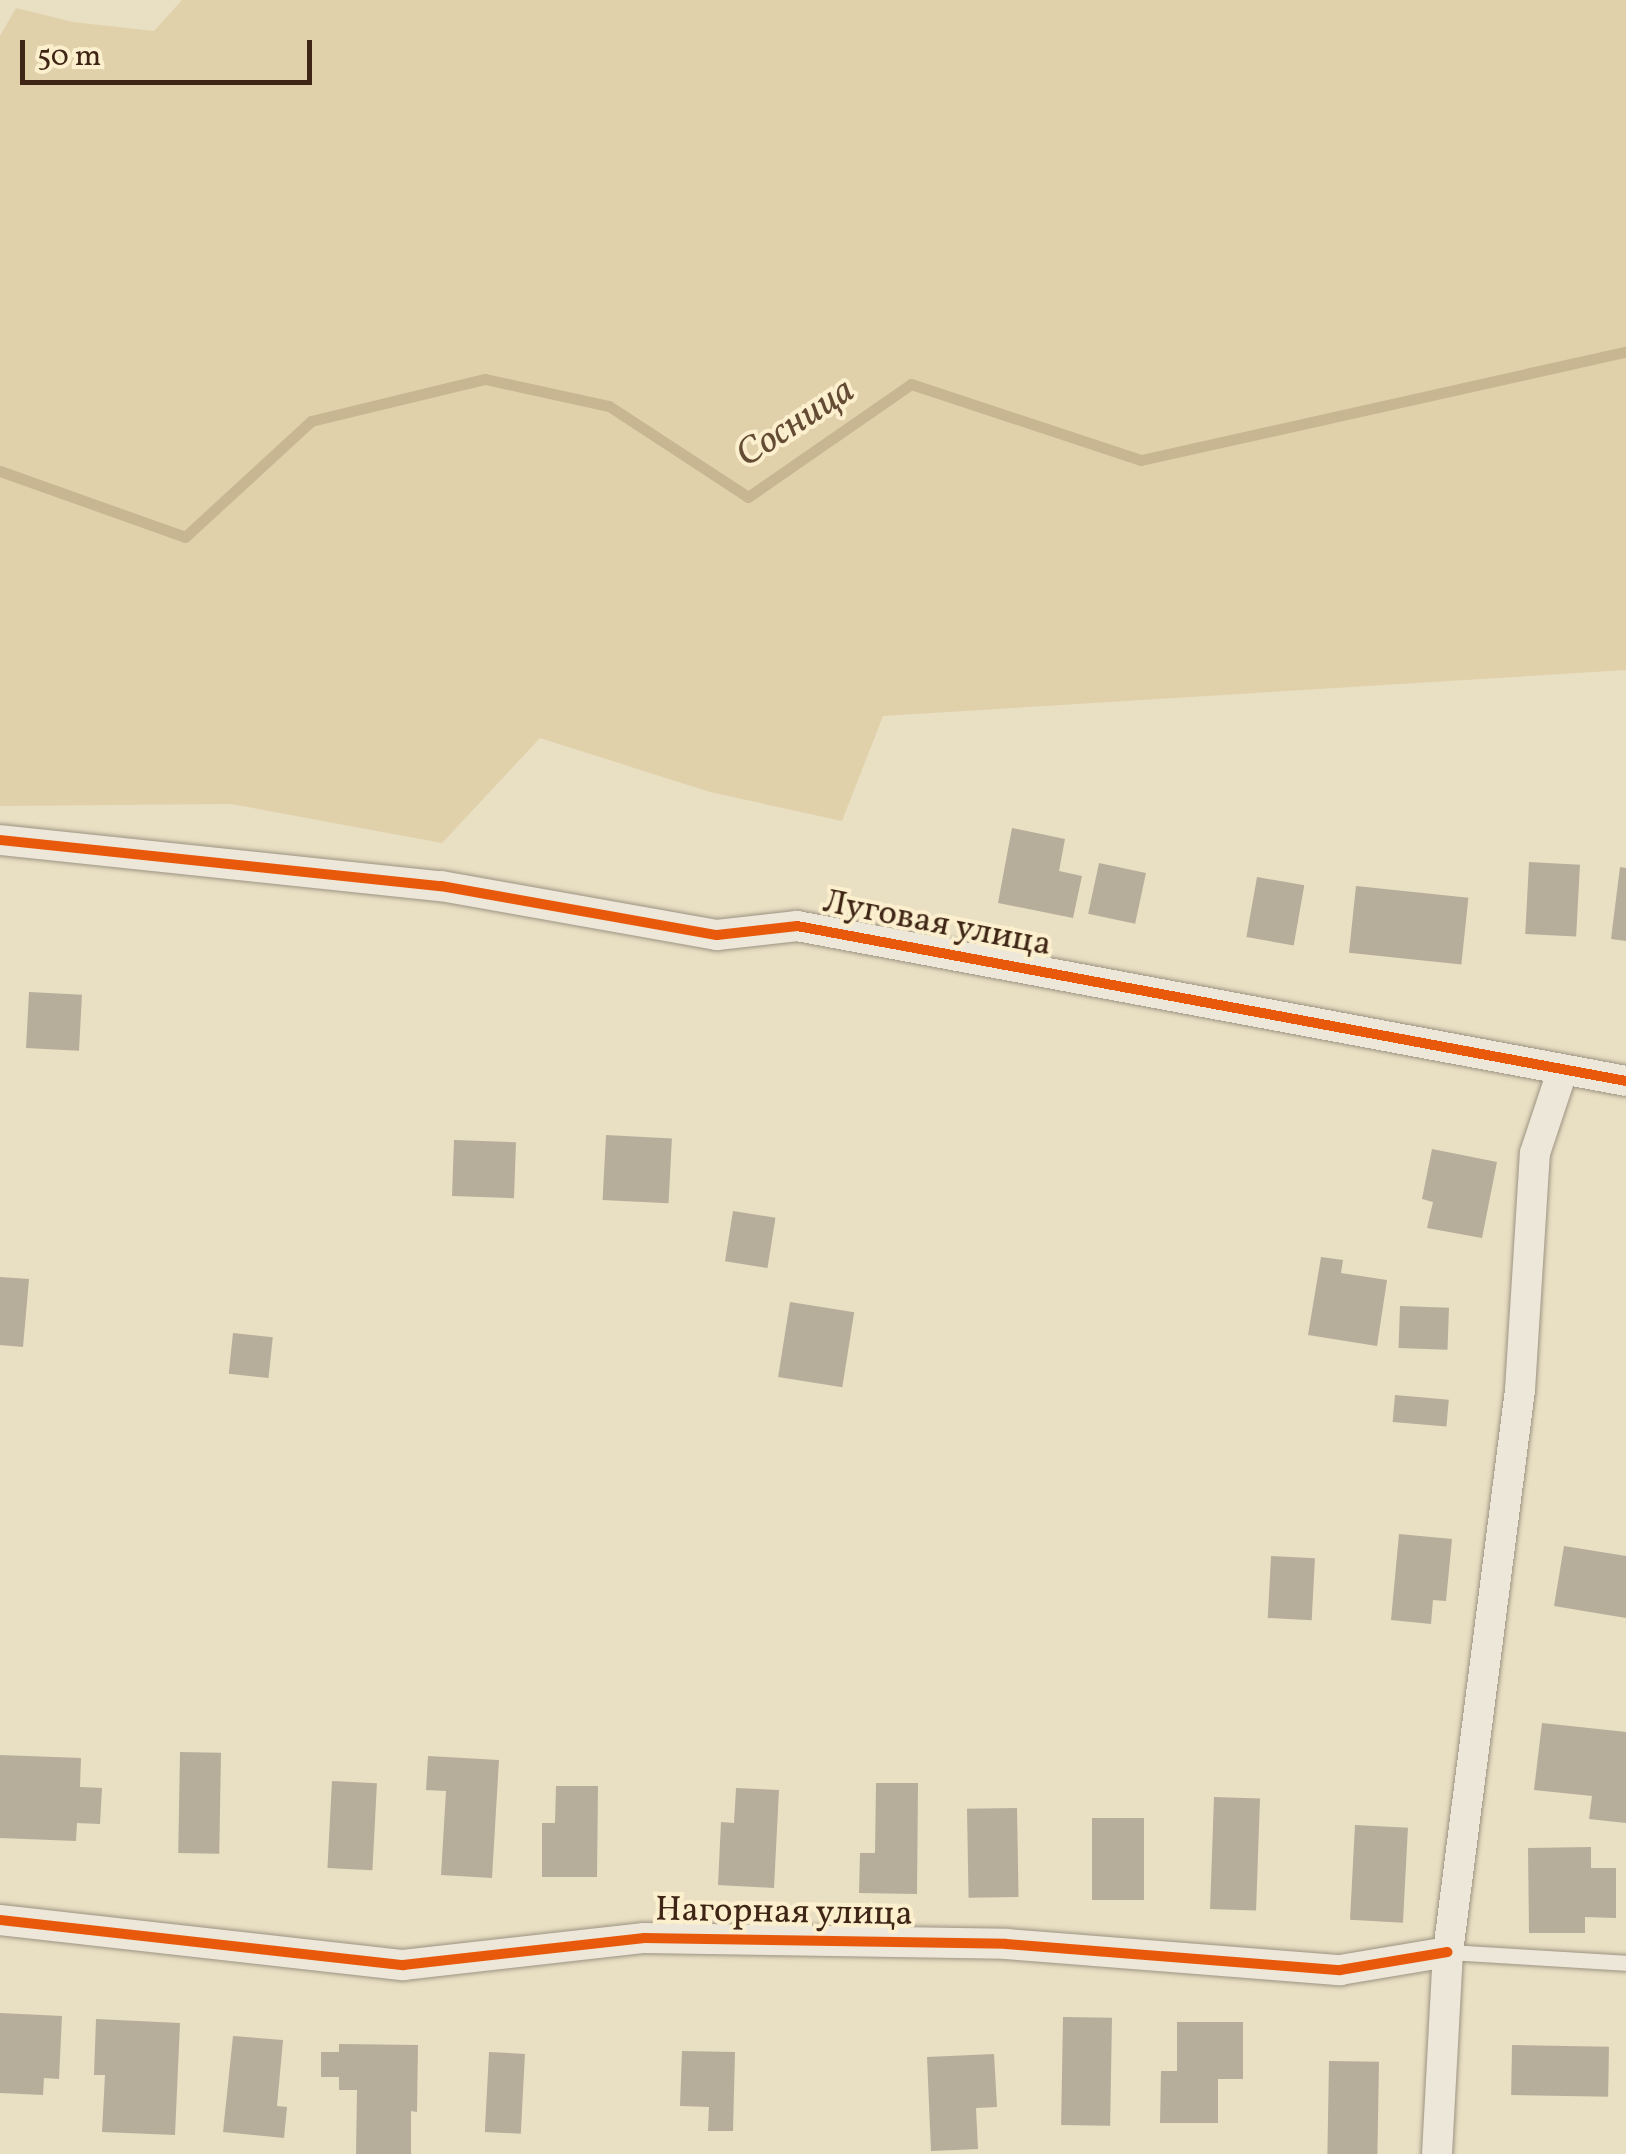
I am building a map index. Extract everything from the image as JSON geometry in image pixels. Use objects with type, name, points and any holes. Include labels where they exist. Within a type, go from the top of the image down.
[{"type":"street","name":"Луговая улица","points":[[0,840],[441,886],[717,935],[797,926],[1562,1072],[1626,1080]]},
{"type":"street","points":[[1437,2154],[1448,1952],[1520,1390],[1536,1153],[1562,1072]]},
{"type":"street","name":"Нагорная улица","points":[[0,1920],[402,1965],[644,1938],[1006,1944],[1340,1970],[1448,1952]]},
{"type":"lane","points":[[1448,1952],[1626,1963]]},
{"type":"shaded area","points":[[182,0],[1626,0],[1626,670],[883,716],[842,821],[710,792],[540,738],[442,843],[231,804],[0,806],[0,36],[16,8],[73,22],[154,31]]},
{"type":"building","points":[[1012,828],[1065,839],[1059,871],[1082,876],[1073,918],[998,903]]},
{"type":"building","points":[[1529,862],[1580,865],[1576,937],[1525,934]]},
{"type":"building","points":[[1099,863],[1146,873],[1135,924],[1088,914]]},
{"type":"building","points":[[1620,867],[1626,868],[1626,941],[1611,939]]},
{"type":"building","points":[[1257,877],[1304,885],[1294,945],[1246,937]]},
{"type":"building","points":[[1356,886],[1468,898],[1461,964],[1349,953]]},
{"type":"building","points":[[29,992],[82,995],[79,1051],[26,1048]]},
{"type":"building","points":[[606,1135],[672,1138],[669,1203],[603,1200]]},
{"type":"building","points":[[454,1140],[516,1142],[514,1198],[452,1196]]},
{"type":"building","points":[[1432,1149],[1497,1162],[1482,1238],[1427,1228],[1433,1202],[1422,1199]]},
{"type":"building","points":[[733,1211],[775,1218],[767,1268],[725,1261]]},
{"type":"building","points":[[1321,1257],[1343,1260],[1341,1273],[1387,1280],[1377,1346],[1308,1335]]},
{"type":"building","points":[[0,1277],[29,1279],[23,1347],[0,1345]]},
{"type":"building","points":[[790,1302],[854,1312],[842,1387],[778,1377]]},
{"type":"building","points":[[1400,1306],[1449,1308],[1448,1350],[1399,1348]]},
{"type":"building","points":[[233,1333],[273,1337],[268,1378],[229,1374]]},
{"type":"building","points":[[1395,1395],[1449,1400],[1446,1427],[1393,1422]]},
{"type":"building","points":[[1399,1534],[1452,1539],[1446,1601],[1433,1600],[1431,1624],[1391,1620]]},
{"type":"building","points":[[1564,1546],[1626,1556],[1626,1618],[1554,1606]]},
{"type":"building","points":[[1271,1556],[1315,1558],[1312,1620],[1268,1618]]},
{"type":"building","points":[[1542,1723],[1626,1732],[1626,1823],[1589,1819],[1592,1796],[1534,1790]]},
{"type":"building","points":[[180,1752],[221,1753],[219,1854],[178,1853]]},
{"type":"building","points":[[0,1755],[81,1758],[80,1787],[102,1788],[100,1824],[77,1823],[76,1841],[0,1838]]},
{"type":"building","points":[[428,1756],[499,1760],[492,1878],[441,1875],[446,1791],[426,1790]]},
{"type":"building","points":[[332,1781],[377,1783],[372,1870],[327,1868]]},
{"type":"building","points":[[876,1783],[918,1783],[917,1894],[859,1893],[860,1853],[875,1853]]},
{"type":"building","points":[[556,1786],[598,1786],[597,1877],[542,1877],[542,1823],[555,1823]]},
{"type":"building","points":[[736,1788],[779,1790],[774,1888],[718,1885],[721,1822],[734,1823]]},
{"type":"building","points":[[1214,1797],[1260,1799],[1256,1911],[1210,1909]]},
{"type":"building","points":[[1017,1808],[1019,1897],[969,1898],[967,1809]]},
{"type":"building","points":[[1092,1818],[1144,1818],[1144,1900],[1092,1900]]},
{"type":"building","points":[[1355,1825],[1408,1828],[1403,1923],[1350,1920]]},
{"type":"building","points":[[1591,1847],[1591,1868],[1616,1868],[1616,1918],[1585,1917],[1585,1933],[1529,1933],[1528,1848]]},
{"type":"building","points":[[0,2013],[62,2016],[59,2079],[44,2078],[43,2095],[0,2093]]},
{"type":"building","points":[[1063,2017],[1112,2018],[1110,2126],[1061,2125]]},
{"type":"building","points":[[96,2019],[180,2023],[175,2135],[102,2132],[105,2075],[94,2075]]},
{"type":"building","points":[[1177,2022],[1243,2022],[1243,2079],[1218,2079],[1218,2123],[1160,2123],[1161,2071],[1177,2071]]},
{"type":"building","points":[[233,2036],[283,2040],[277,2106],[287,2107],[284,2138],[223,2132]]},
{"type":"building","points":[[339,2044],[418,2045],[417,2112],[411,2111],[411,2154],[356,2154],[357,2090],[339,2090],[339,2077],[321,2077],[321,2052],[339,2052]]},
{"type":"building","points":[[1512,2045],[1609,2047],[1608,2097],[1511,2095]]},
{"type":"building","points":[[682,2051],[735,2052],[733,2131],[708,2131],[709,2107],[680,2106]]},
{"type":"building","points":[[489,2052],[525,2054],[521,2134],[485,2132]]},
{"type":"building","points":[[994,2054],[997,2107],[976,2108],[978,2149],[931,2151],[927,2057]]},
{"type":"building","points":[[1329,2061],[1379,2062],[1377,2154],[1327,2154]]},
{"type":"waterway","name":"Сосница","points":[[0,471],[185,537],[311,421],[485,379],[609,406],[748,497],[911,384],[1141,460],[1626,352]]},
{"type":"cycle path","points":[[0,840],[441,886],[717,935],[797,926],[1626,1081]]},
{"type":"cycle path","points":[[0,1920],[403,1965],[644,1938],[1006,1944],[1340,1970],[1448,1952]]}]
